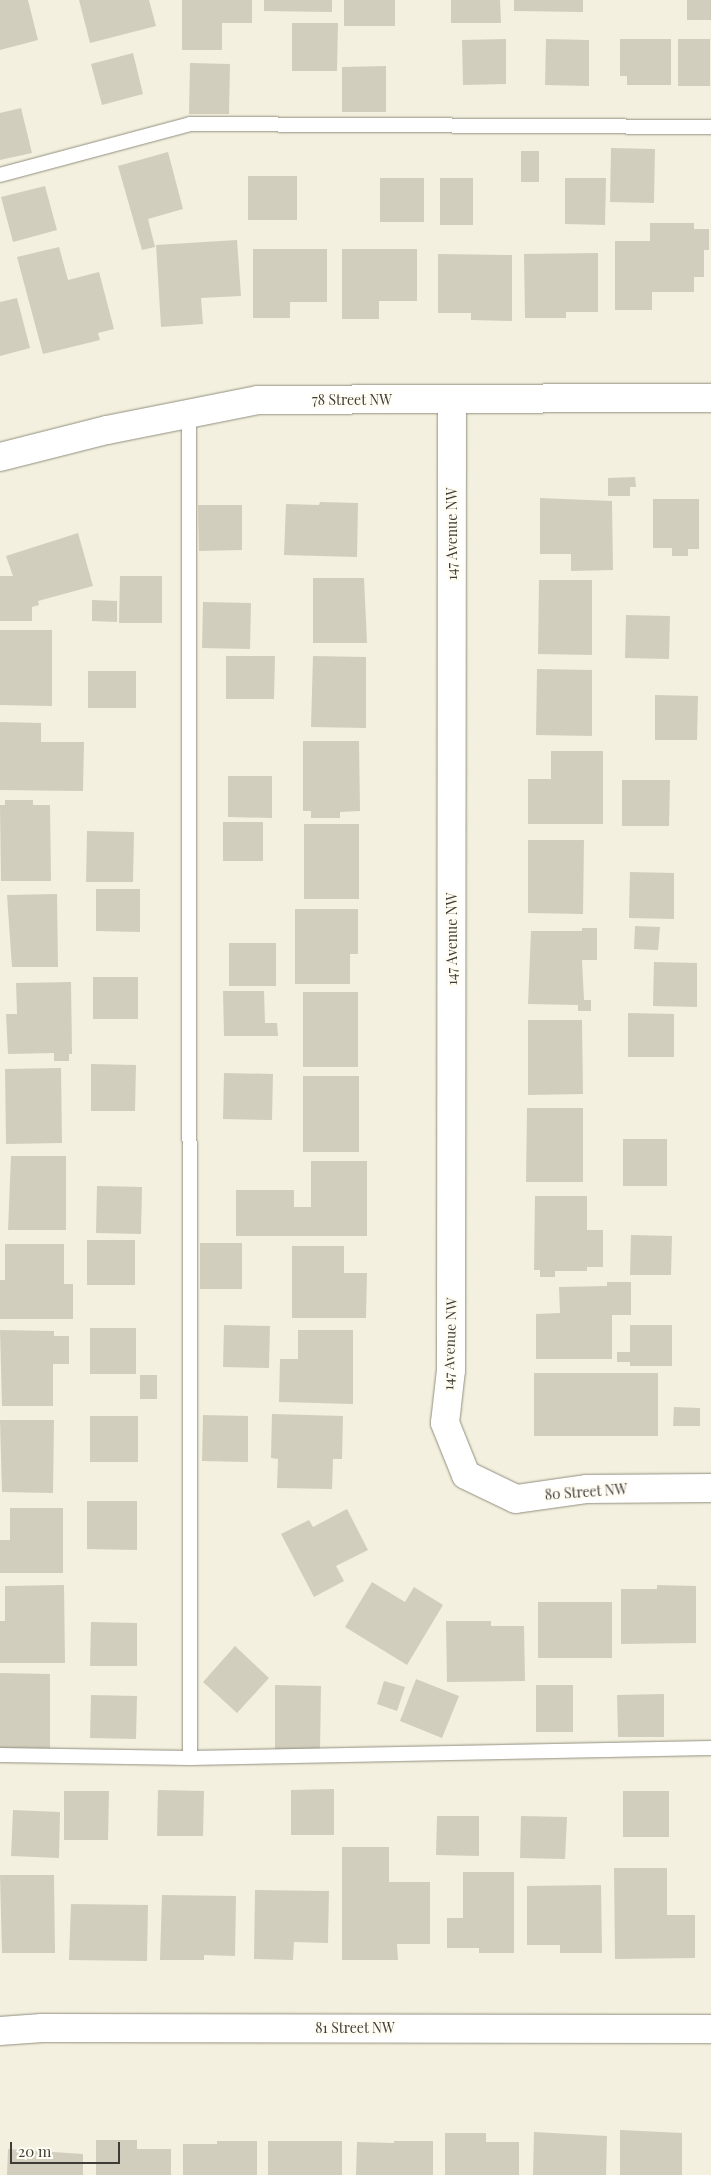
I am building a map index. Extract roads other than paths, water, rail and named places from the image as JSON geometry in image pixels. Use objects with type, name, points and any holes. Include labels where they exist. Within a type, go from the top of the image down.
[{"type":"street","name":"78 Street NW","points":[[0,458],[107,430],[258,400],[711,398]]},
{"type":"street","name":"147 Avenue NW","points":[[452,399],[451,1370],[445,1423],[466,1475]]},
{"type":"street","name":"80 Street NW","points":[[466,1475],[516,1498],[587,1490],[711,1488]]},
{"type":"street","name":"81 Street NW","points":[[0,2031],[42,2028],[711,2028]]},
{"type":"lane","points":[[0,174],[190,124],[711,127]]},
{"type":"lane","points":[[188,414],[190,1758]]},
{"type":"lane","points":[[0,1755],[190,1758],[711,1748]]}]
